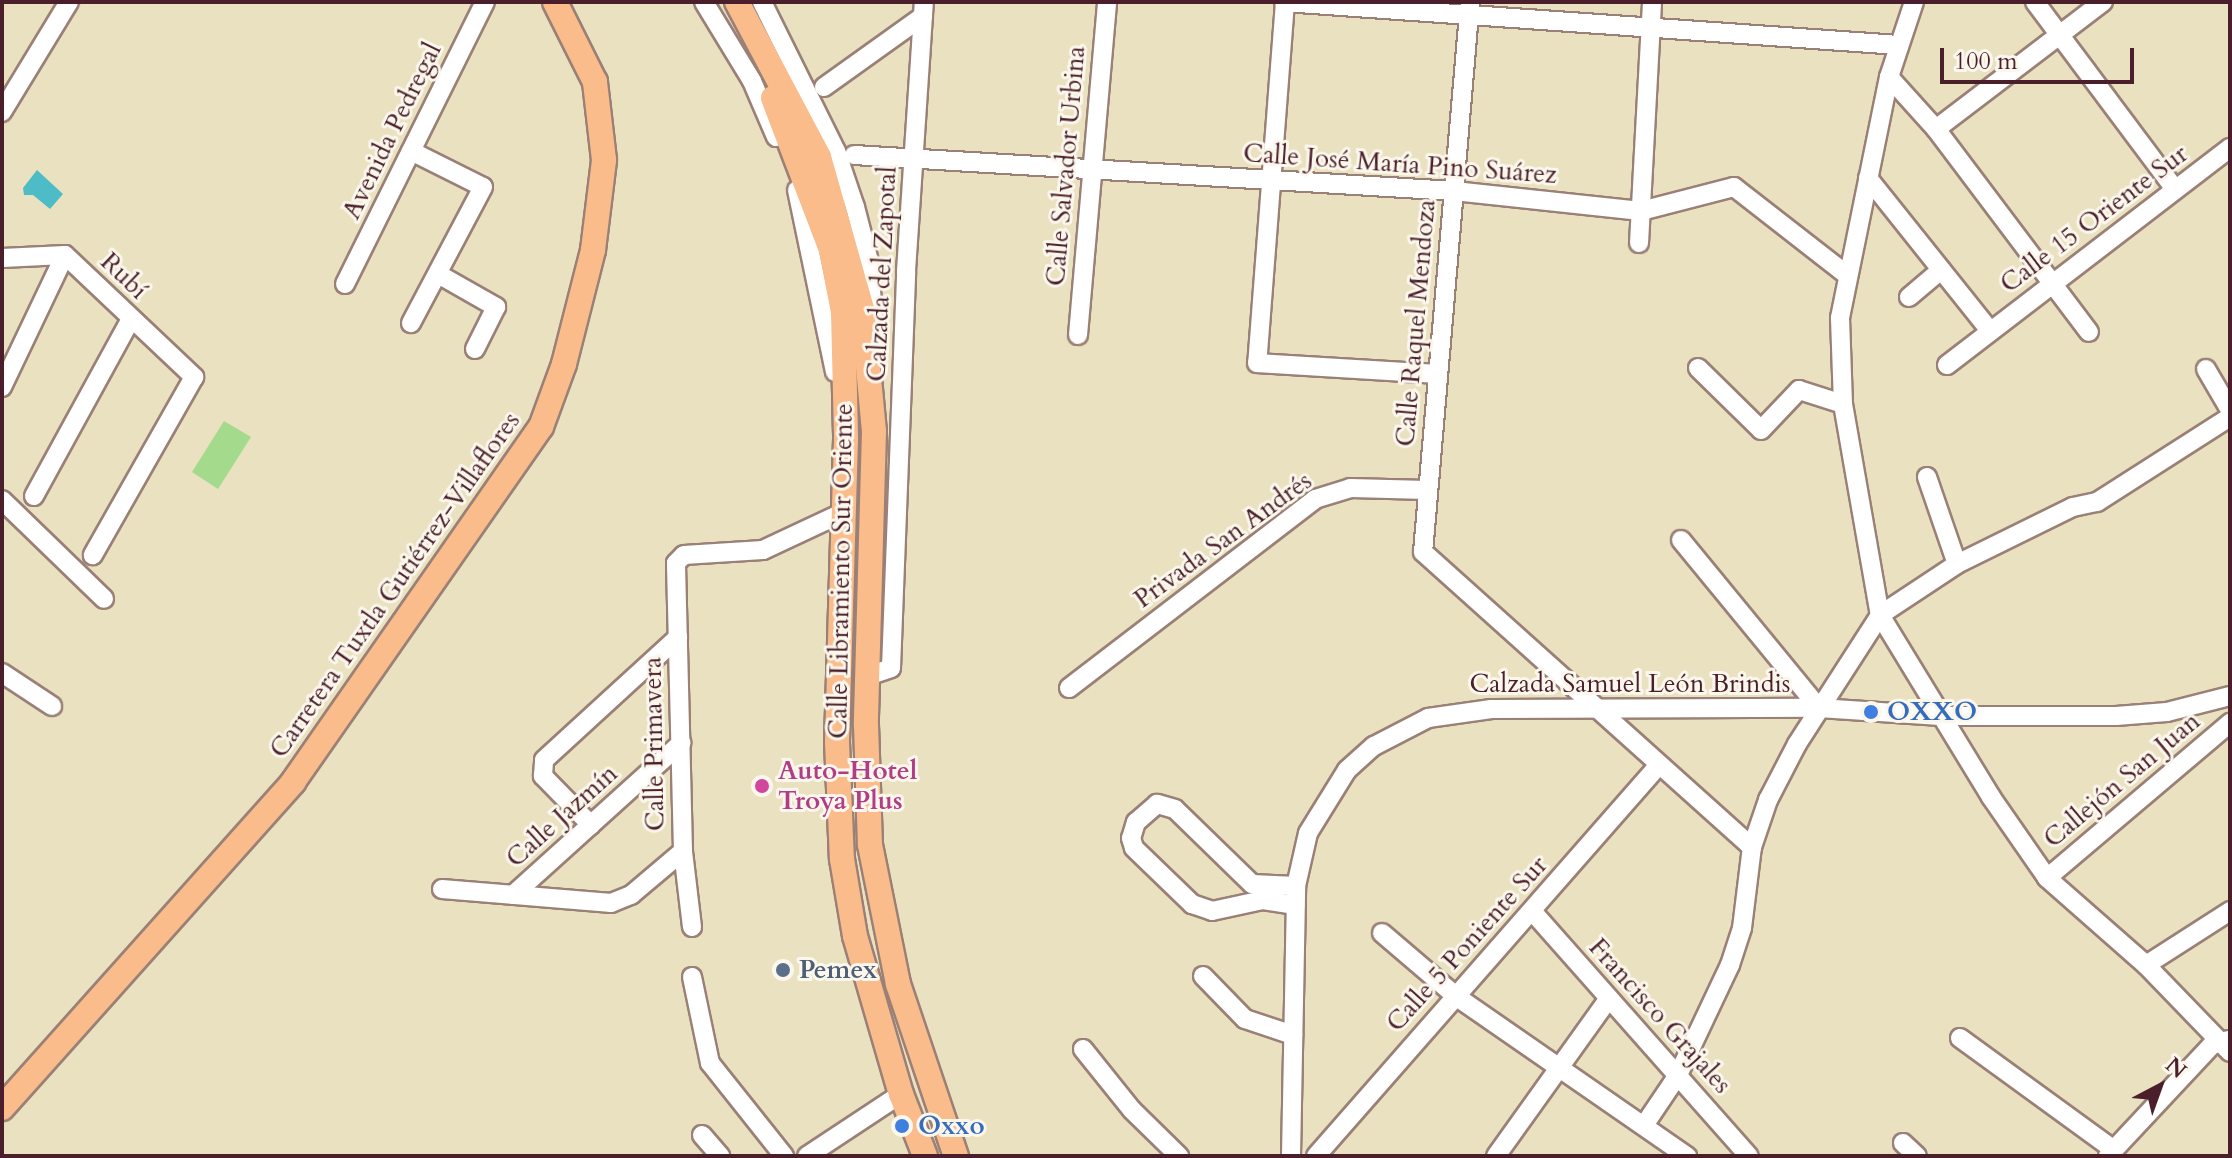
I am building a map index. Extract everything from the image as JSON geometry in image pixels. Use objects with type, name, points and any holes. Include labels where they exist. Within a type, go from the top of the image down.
[{"type":"main road","name":"Carretera Tuxtla Gutiérrez-Villaflores","points":[[2,1108],[293,782],[541,427],[564,364],[593,250],[604,160],[595,82],[555,2]]},
{"type":"main road","name":"Calle Libramiento Sur Oriente","points":[[719,2],[764,77],[831,250],[843,312],[846,439],[837,742],[842,859],[855,936],[901,1094],[925,1156]]},
{"type":"main road","name":"Calle Libramiento Sur Oriente","points":[[737,2],[782,81],[838,211],[863,313],[874,431],[881,630],[868,676],[870,845],[880,910],[898,984],[956,1156]]},
{"type":"street","name":"Avenida Pedregal","points":[[345,284],[485,2]]},
{"type":"street","points":[[704,2],[752,81],[801,200],[846,439]]},
{"type":"street","points":[[762,2],[836,151],[855,207],[877,324],[874,431]]},
{"type":"street","name":"Calle Salvador Urbina","points":[[1078,335],[1090,168],[1107,2]]},
{"type":"street","points":[[1438,374],[1257,363],[1284,2],[1469,8],[1649,27],[1899,45]]},
{"type":"street","points":[[1639,243],[1652,2]]},
{"type":"street","points":[[1914,2],[1889,77],[1847,275],[1839,349],[1843,404],[1880,615],[1941,716],[2047,878],[2146,965],[2227,1045]]},
{"type":"street","points":[[2035,2],[2175,189]]},
{"type":"street","points":[[1936,129],[2103,2]]},
{"type":"street","points":[[2,112],[63,4]]},
{"type":"street","name":"Calle Raquel Mendoza","points":[[1469,8],[1423,552],[1594,708]]},
{"type":"street","points":[[824,87],[923,9]]},
{"type":"street","name":"Calzada del Zapotal","points":[[881,630],[923,9]]},
{"type":"street","points":[[1889,77],[1936,129],[2089,332]]},
{"type":"street","name":"Calle 15 Oriente Sur","points":[[1947,365],[2230,148]]},
{"type":"street","points":[[411,151],[483,187],[411,323]]},
{"type":"street","name":"Calle José María Pino Suárez","points":[[854,155],[914,156],[1454,191],[1641,211],[1734,187],[1847,275]]},
{"type":"street","points":[[1868,178],[1990,331]]},
{"type":"street","points":[[2,387],[65,255]]},
{"type":"street","name":"Rubí","points":[[2,258],[65,255],[194,377],[93,555]]},
{"type":"street","points":[[1909,297],[1941,270]]},
{"type":"street","points":[[438,274],[496,307],[475,349]]},
{"type":"street","points":[[34,496],[131,319]]},
{"type":"street","points":[[1698,368],[1761,430],[1799,390],[1843,404]]},
{"type":"street","points":[[2206,369],[2230,410]]},
{"type":"street","points":[[1645,1124],[1678,1075],[1734,953],[1752,847],[1768,800],[1819,708],[1880,615],[1957,564],[2073,507],[2097,502],[2230,417]]},
{"type":"street","points":[[1927,477],[1957,564]]},
{"type":"street","name":"Privada San Andrés","points":[[1069,688],[1315,499],[1350,488],[1428,490]]},
{"type":"street","points":[[2,500],[104,599]]},
{"type":"street","name":"Calle Primavera","points":[[692,927],[683,851],[678,558],[763,550],[844,512]]},
{"type":"street","points":[[1681,540],[1819,708]]},
{"type":"street","points":[[591,825],[541,768],[678,637]]},
{"type":"street","points":[[2,673],[52,706]]},
{"type":"street","name":"Calzada Samuel León Brindis","points":[[1293,1154],[1296,896],[1308,833],[1321,805],[1347,770],[1374,746],[1428,718],[1460,710],[1594,708],[1819,708],[1941,716],[2116,716],[2167,712],[2230,696]]},
{"type":"street","points":[[1594,708],[1752,847]]},
{"type":"street","name":"Callejón San Juan","points":[[2047,878],[2230,723]]},
{"type":"street","name":"Calle Jazmín","points":[[513,895],[681,743]]},
{"type":"street","name":"Calle 5 Poniente Sur","points":[[1316,1156],[1658,766]]},
{"type":"street","points":[[1157,804],[1175,809],[1252,884],[1296,896],[1212,911],[1192,904],[1134,848],[1131,838],[1136,822],[1157,804]]},
{"type":"street","points":[[442,889],[611,903],[631,895],[683,851]]},
{"type":"street","name":"Francisco Grajales","points":[[1532,911],[1749,1156]]},
{"type":"street","points":[[2146,965],[2230,911]]},
{"type":"street","points":[[1382,933],[1457,997],[1645,1124],[1687,1156]]},
{"type":"street","points":[[1203,976],[1245,1019],[1293,1035]]},
{"type":"street","points":[[692,977],[710,1063],[784,1156]]},
{"type":"street","points":[[1496,1156],[1609,998]]},
{"type":"street","points":[[1960,1038],[2111,1153],[2212,1045],[2227,1045]]},
{"type":"street","points":[[1083,1049],[1132,1110],[1179,1156]]},
{"type":"street","points":[[807,1156],[901,1094]]},
{"type":"street","points":[[702,1135],[720,1156]]},
{"type":"street","points":[[1903,1143],[1917,1156]]},
{"type":"green space","points":[[224,421],[251,437],[218,489],[192,472]]},
{"type":"water","points":[[37,170],[63,194],[50,209],[33,195],[24,195],[23,188]]},
{"type":"place","name":"OXXO","points":[[1871,712]]},
{"type":"place","name":"Auto-Hotel Troya Plus","points":[[762,786]]},
{"type":"place","name":"Pemex","points":[[783,970]]},
{"type":"place","name":"Oxxo","points":[[902,1126]]}]
